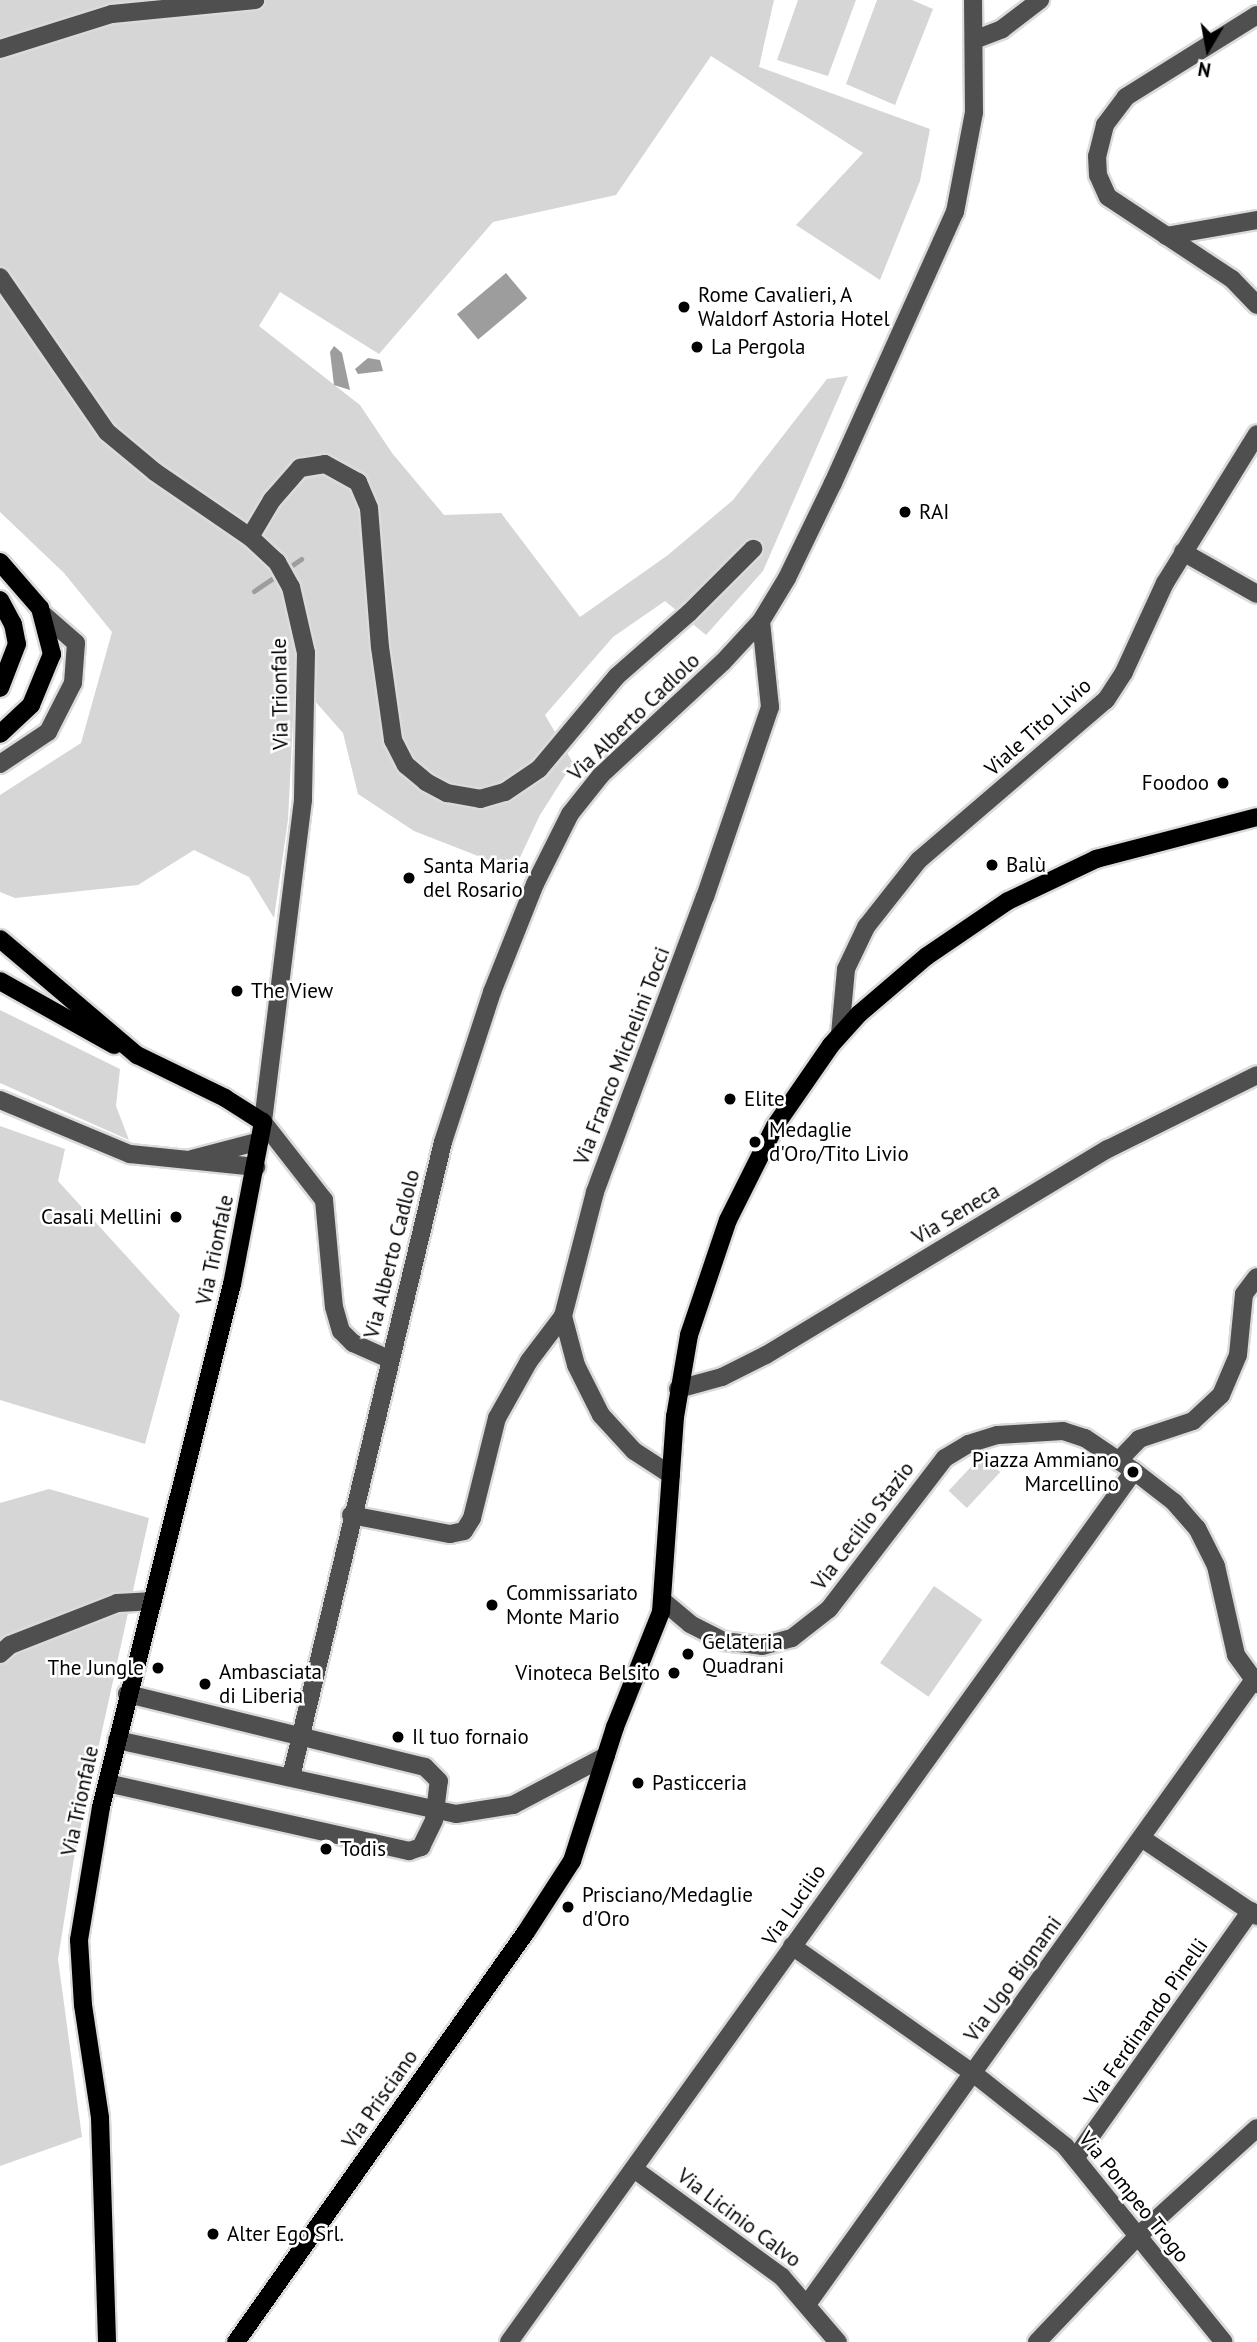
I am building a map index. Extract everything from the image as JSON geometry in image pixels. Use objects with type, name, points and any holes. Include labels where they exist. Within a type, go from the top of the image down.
[{"type":"main road","points":[[0,562],[44,615],[52,654],[48,672],[31,705],[0,734]]},
{"type":"main road","points":[[0,600],[13,624],[17,644],[0,688]]},
{"type":"main road","name":"Via Prisciano","points":[[236,2342],[560,1882],[575,1852],[606,1756],[649,1648],[663,1601],[678,1389],[701,1292],[739,1195],[775,1126],[840,1034],[927,956],[1031,887],[1123,850],[1257,817]]},
{"type":"main road","points":[[0,939],[137,1055]]},
{"type":"main road","points":[[0,981],[137,1055],[225,1097],[263,1122]]},
{"type":"main road","name":"Via Trionfale","points":[[107,2342],[100,2118],[78,1954],[86,1882],[127,1694],[232,1284],[263,1122]]},
{"type":"street","points":[[0,49],[62,27],[150,7],[169,0]]},
{"type":"street","points":[[150,7],[200,8],[255,0]]},
{"type":"street","name":"Via Alberto Cadlolo","points":[[291,1777],[389,1359],[459,1090],[492,992],[559,834],[601,775],[723,662],[761,621],[827,495],[951,224],[972,130],[973,0]]},
{"type":"street","points":[[974,40],[1002,29],[1040,0]]},
{"type":"street","points":[[1257,15],[1126,97],[1101,135],[1098,175],[1105,191],[1118,205],[1232,279],[1257,305]]},
{"type":"street","points":[[1166,236],[1257,220]]},
{"type":"street","name":"Via Trionfale","points":[[0,277],[107,432],[155,472],[250,537],[287,578],[306,653],[301,828],[263,1122]]},
{"type":"street","name":"Viale Tito Livio","points":[[840,1034],[846,969],[866,927],[919,860],[1106,700],[1183,552],[1257,434]]},
{"type":"street","points":[[250,537],[272,500],[300,468],[315,463],[335,466],[358,482],[369,508],[380,647],[393,740],[406,765],[426,782],[447,793],[480,799],[505,792],[539,769],[617,676],[689,613],[753,549]]},
{"type":"street","points":[[1183,552],[1257,594]]},
{"type":"street","points":[[0,764],[48,732],[73,683],[76,643],[44,615]]},
{"type":"street","name":"Via Franco Michelini Tocci","points":[[671,1475],[634,1451],[601,1415],[576,1365],[563,1316],[595,1192],[705,897],[770,707],[761,621]]},
{"type":"street","name":"Via Seneca","points":[[678,1389],[722,1377],[766,1355],[1108,1149],[1257,1075]]},
{"type":"street","points":[[0,1100],[116,1150],[256,1167]]},
{"type":"street","points":[[263,1122],[324,1200],[334,1307],[341,1331],[353,1343],[389,1359]]},
{"type":"street","points":[[187,1160],[260,1141]]},
{"type":"street","points":[[1255,1682],[1236,1655],[1210,1550],[1189,1517],[1157,1488],[1113,1456],[1139,1439],[1193,1421],[1221,1395],[1238,1355],[1244,1294],[1257,1277]]},
{"type":"street","points":[[351,1516],[450,1534],[464,1531],[472,1518],[497,1418],[529,1361],[563,1316]]},
{"type":"street","name":"Via Cecilio Stazio","points":[[663,1601],[690,1624],[716,1639],[754,1646],[784,1641],[823,1616],[929,1476],[958,1450],[998,1435],[1050,1430],[1079,1435],[1113,1456]]},
{"type":"street","name":"Via Lucilio","points":[[509,2342],[1134,1471]]},
{"type":"street","points":[[0,1654],[10,1646],[117,1603],[150,1601]]},
{"type":"street","name":"Via Ugo Bignami","points":[[808,2303],[1255,1682]]},
{"type":"street","points":[[107,1783],[410,1851],[424,1843],[436,1811],[439,1781],[431,1769],[127,1694]]},
{"type":"street","points":[[117,1740],[436,1811],[475,1813],[513,1805],[606,1756]]},
{"type":"street","points":[[1143,1839],[1254,1914]]},
{"type":"street","name":"Via Ferdinando Pinelli","points":[[1076,2157],[1254,1914]]},
{"type":"street","name":"Via Pompeo Trogo","points":[[792,1946],[973,2073],[1076,2157],[1224,2342]]},
{"type":"street","points":[[1037,2342],[1139,2235],[1257,2128]]},
{"type":"street","name":"Via Licinio Calvo","points":[[634,2169],[757,2256],[808,2303],[838,2342]]},
{"type":"shaded area","points":[[0,0],[774,0],[759,67],[930,129],[920,181],[880,280],[796,225],[863,153],[711,56],[616,195],[493,222],[379,354],[280,292],[259,326],[360,405],[392,453],[444,515],[501,513],[580,617],[668,555],[733,500],[827,379],[848,376],[763,571],[706,635],[665,601],[613,637],[545,715],[573,763],[540,815],[514,870],[414,831],[358,794],[343,733],[306,691],[294,700],[288,820],[274,918],[249,877],[194,850],[138,885],[15,898],[0,892],[0,795],[81,743],[112,632],[64,573],[0,512]]},
{"type":"shaded area","points":[[798,0],[856,0],[828,76],[777,60]]},
{"type":"shaded area","points":[[877,0],[912,0],[933,9],[895,105],[846,84]]},
{"type":"shaded area","points":[[506,273],[527,298],[478,339],[457,314]]},
{"type":"shaded area","points":[[334,346],[342,353],[350,390],[334,385],[330,352]]},
{"type":"shaded area","points":[[368,358],[380,360],[383,371],[358,374],[355,369]]},
{"type":"shaded area","points":[[0,1010],[120,1069],[116,1106],[129,1140],[0,1083]]},
{"type":"shaded area","points":[[0,1126],[65,1149],[58,1181],[180,1315],[145,1444],[0,1400]]},
{"type":"shaded area","points":[[982,1455],[1000,1472],[967,1508],[949,1491]]},
{"type":"shaded area","points":[[49,1489],[149,1518],[74,1858],[58,1959],[82,2137],[0,2166],[0,1503]]},
{"type":"shaded area","points":[[934,1586],[982,1620],[928,1697],[880,1663]]},
{"type":"waterway","points":[[254,591],[301,559]]},
{"type":"place","name":"Rome Cavalieri, A Waldorf Astoria Hotel","points":[[684,307]]},
{"type":"place","name":"La Pergola","points":[[697,347]]},
{"type":"place","name":"RAI","points":[[905,512]]},
{"type":"place","name":"Foodoo","points":[[1223,783]]},
{"type":"place","name":"Balù","points":[[992,865]]},
{"type":"place","name":"Santa Maria del Rosario","points":[[409,878]]},
{"type":"place","name":"The View","points":[[237,991]]},
{"type":"place","name":"Elite","points":[[730,1099]]},
{"type":"place","name":"Medaglie d'Oro/Tito Livio","points":[[755,1142]]},
{"type":"place","name":"Casali Mellini","points":[[176,1217]]},
{"type":"place","name":"Piazza Ammiano Marcellino","points":[[1133,1472]]},
{"type":"place","name":"Commissariato Monte Mario","points":[[492,1605]]},
{"type":"place","name":"Gelateria Quadrani","points":[[688,1654]]},
{"type":"place","name":"The Jungle","points":[[158,1668]]},
{"type":"place","name":"Vinoteca Belsito","points":[[674,1673]]},
{"type":"place","name":"Ambasciata di Liberia","points":[[205,1684]]},
{"type":"place","name":"Il tuo fornaio","points":[[398,1737]]},
{"type":"place","name":"Pasticceria","points":[[638,1783]]},
{"type":"place","name":"Todis","points":[[326,1849]]},
{"type":"place","name":"Prisciano/Medaglie d'Oro","points":[[568,1907]]},
{"type":"place","name":"Alter Ego Srl.","points":[[213,2234]]}]
